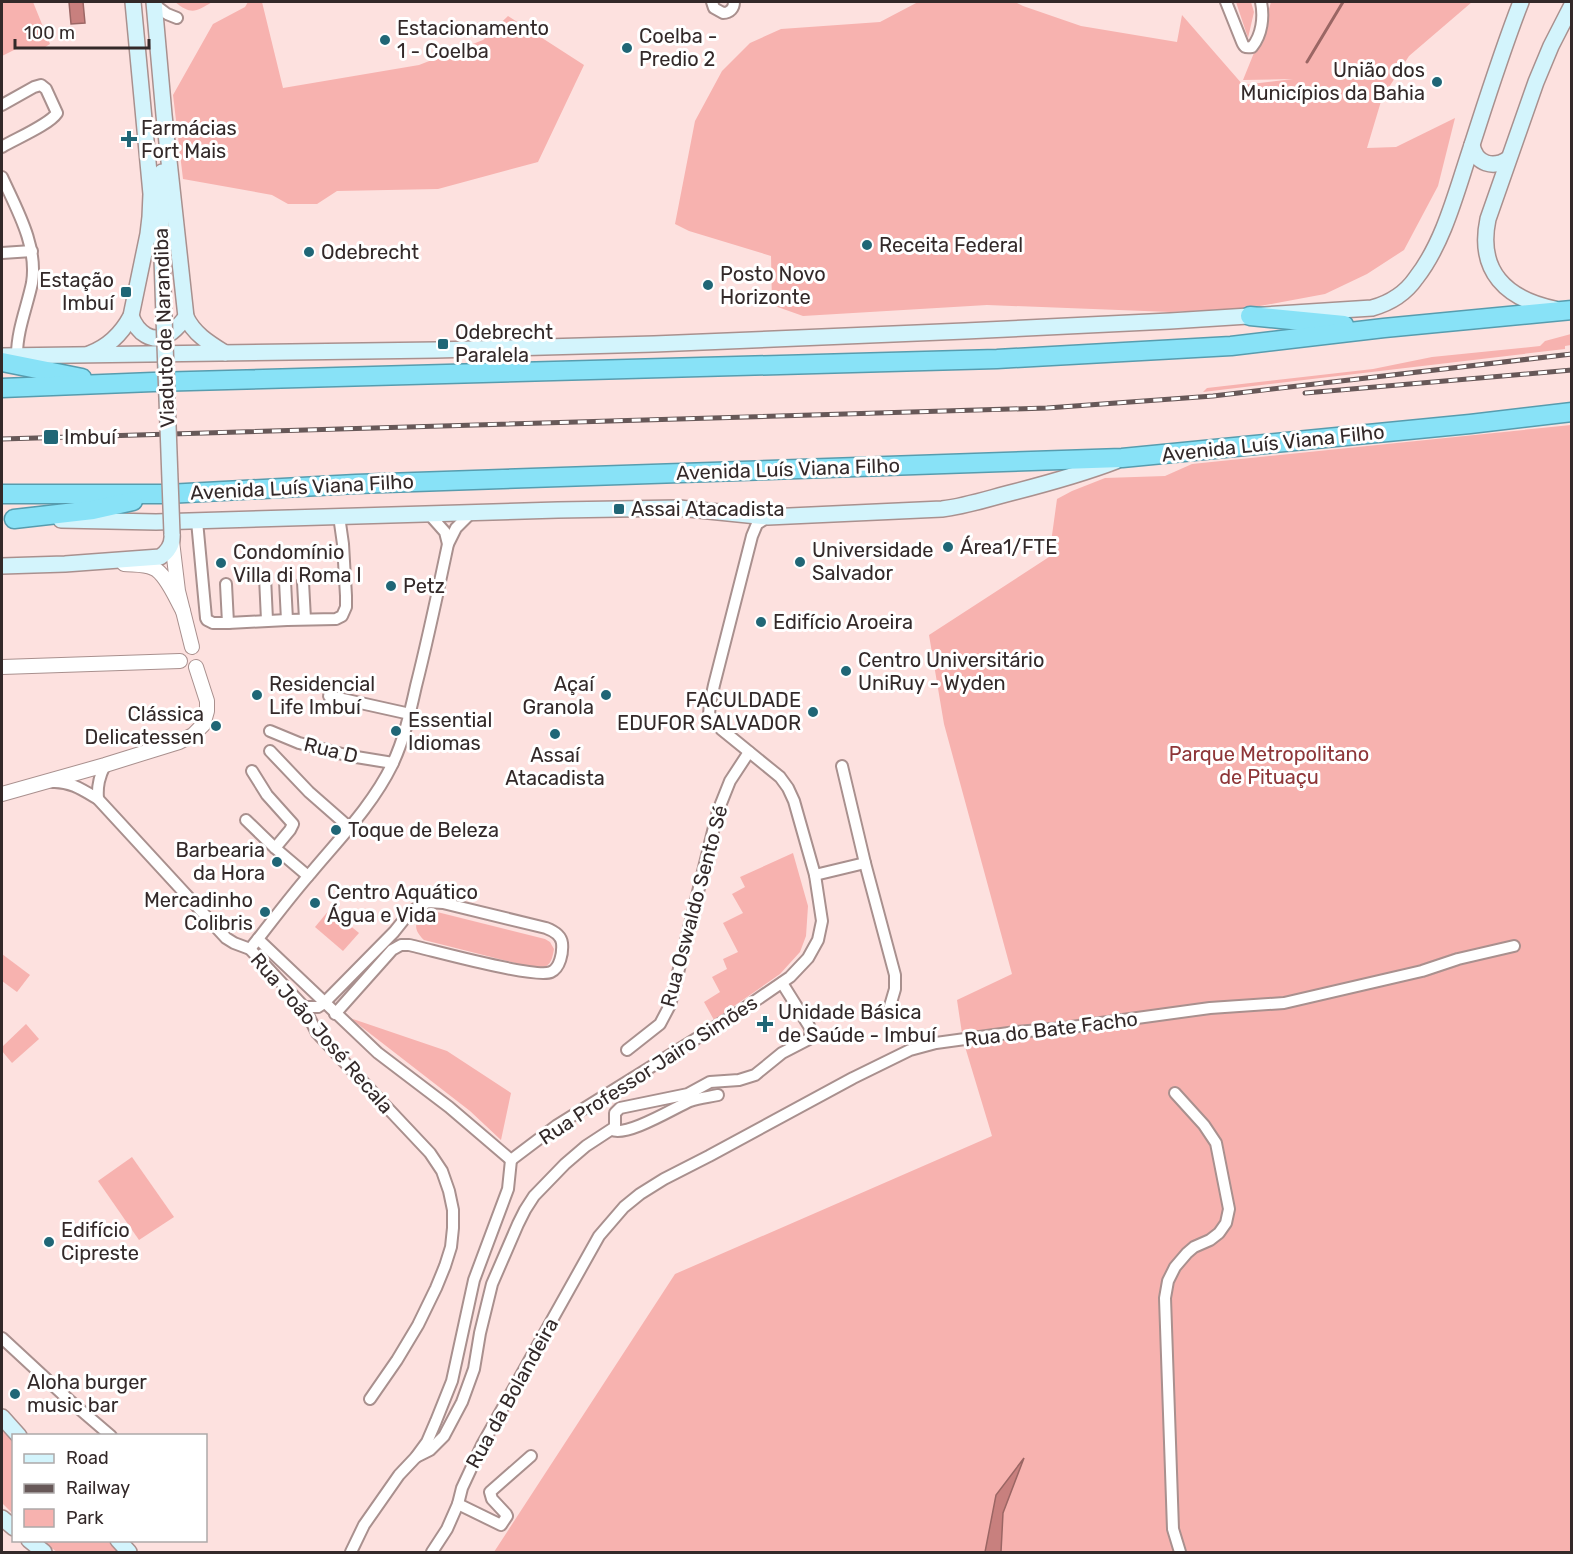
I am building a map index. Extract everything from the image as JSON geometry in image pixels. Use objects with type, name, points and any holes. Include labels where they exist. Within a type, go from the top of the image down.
[{"type":"highway","points":[[2,388],[997,360],[1231,346],[1568,310]]},
{"type":"highway","points":[[1250,316],[1384,328]]},
{"type":"highway","points":[[7,358],[108,384]]},
{"type":"highway","name":"Avenida Luís Viana Filho","points":[[2,494],[166,494],[368,483],[1122,458],[1572,412]]},
{"type":"highway","points":[[8,519],[93,510],[166,494]]},
{"type":"main road","points":[[85,355],[117,337],[126,326],[131,316],[148,234],[151,194],[133,2]]},
{"type":"main road","points":[[7,358],[424,351],[654,344],[988,330],[1366,309],[1396,299],[1416,279],[1430,257],[1448,217],[1508,34],[1521,2]]},
{"type":"main road","points":[[155,3],[164,116],[186,316],[195,332],[225,353]]},
{"type":"main road","points":[[1568,310],[1539,305],[1514,294],[1496,276],[1490,265],[1486,252],[1486,230],[1508,159],[1536,82],[1572,5]]},
{"type":"main road","name":"Viaduto de Narandiba","points":[[164,116],[161,229],[172,537]]},
{"type":"main road","points":[[1472,145],[1473,151],[1482,162],[1498,164],[1508,159]]},
{"type":"main road","points":[[131,316],[143,334],[156,339],[173,332],[186,316]]},
{"type":"main road","name":"Avenida Luís Viana Filho","points":[[8,519],[156,522],[679,508],[768,517],[948,508],[1054,482],[1085,473],[1122,458]]},
{"type":"main road","points":[[2,566],[160,557],[169,549],[172,537]]},
{"type":"main road","points":[[2,1417],[17,1434]]},
{"type":"main road","points":[[32,1542],[44,1552]]},
{"type":"street","points":[[712,2],[719,13],[726,13],[732,9],[734,2]]},
{"type":"street","points":[[1226,2],[1244,47],[1247,48],[1252,47],[1260,34],[1262,2]]},
{"type":"street","points":[[155,3],[167,14],[177,18]]},
{"type":"street","points":[[2,105],[34,87],[41,86],[46,89],[57,113],[48,121],[2,147]]},
{"type":"street","points":[[2,177],[32,251],[33,265],[32,283],[20,333],[7,358]]},
{"type":"street","points":[[2,254],[32,251]]},
{"type":"street","points":[[250,949],[350,828],[374,796],[393,763],[410,714],[448,544],[456,528],[471,513]]},
{"type":"street","points":[[429,514],[445,532],[448,544]]},
{"type":"street","points":[[740,514],[752,536]]},
{"type":"street","points":[[197,521],[206,618],[213,623],[228,623],[340,618],[345,613],[346,596],[339,516]]},
{"type":"street","name":"Rua Professor Jairo Simões","points":[[511,1160],[556,1126],[739,1012],[796,973],[818,940],[822,921],[815,875],[794,801],[788,788],[780,777],[716,724],[711,719],[709,711],[752,536],[757,524],[768,517]]},
{"type":"street","points":[[2,794],[179,742],[193,735],[203,725],[207,701],[190,658],[178,591],[172,537]]},
{"type":"street","points":[[96,562],[153,568],[166,580],[183,611]]},
{"type":"street","points":[[265,577],[267,620]]},
{"type":"street","points":[[285,581],[287,620]]},
{"type":"street","points":[[303,582],[304,619]]},
{"type":"street","points":[[226,584],[228,623]]},
{"type":"street","points":[[2,667],[190,658]]},
{"type":"street","points":[[329,696],[410,714]]},
{"type":"street","name":"Rua D","points":[[270,731],[299,743],[350,756],[393,763]]},
{"type":"street","points":[[270,751],[309,792],[350,828]]},
{"type":"street","name":"Rua Oswaldo Sento Sé","points":[[627,1050],[660,1024],[670,1005],[718,811],[730,781],[749,752]]},
{"type":"street","points":[[98,799],[98,782],[105,765]]},
{"type":"street","points":[[842,766],[895,975],[895,989],[890,1006]]},
{"type":"street","points":[[252,771],[267,795],[292,824],[290,830],[275,848]]},
{"type":"street","name":"Rua João José Recala","points":[[45,783],[68,784],[98,799],[226,938],[234,944],[250,949],[304,1007],[317,1033],[430,1153],[442,1171],[453,1210],[451,1247],[436,1288],[407,1342],[370,1399]]},
{"type":"street","points":[[246,820],[308,876]]},
{"type":"street","points":[[815,875],[865,863]]},
{"type":"street","points":[[304,1007],[318,1007],[324,1003],[394,932],[410,912],[428,902],[443,903],[546,928],[558,934],[562,943],[559,964],[556,969],[546,974],[521,971],[401,945],[392,950],[335,1014]]},
{"type":"street","points":[[258,939],[335,1014],[393,1065],[449,1107],[511,1160],[504,1200],[474,1280],[452,1381],[436,1422],[427,1442],[364,1525],[351,1552]]},
{"type":"street","name":"Rua do Bate Facho","points":[[599,1236],[624,1207],[664,1179],[910,1050],[936,1043],[1016,1032],[1064,1028],[1210,1008],[1284,1002],[1413,973],[1458,959],[1514,946]]},
{"type":"street","points":[[354,973],[363,982]]},
{"type":"street","points":[[416,1457],[430,1450],[444,1436],[462,1402],[474,1369],[492,1284],[518,1224],[534,1196],[586,1146],[612,1130],[616,1124],[615,1113],[620,1108],[688,1094],[710,1082],[739,1080],[755,1075],[782,1053],[808,1039],[811,1035],[809,1026],[782,983]]},
{"type":"street","points":[[1175,1093],[1204,1125],[1216,1143],[1229,1209],[1226,1222],[1219,1233],[1194,1247],[1181,1259],[1171,1274],[1166,1289],[1173,1528],[1180,1552]]},
{"type":"street","points":[[612,1130],[622,1132],[693,1100],[718,1095]]},
{"type":"street","name":"Rua da Bolandeira","points":[[432,1552],[447,1529],[462,1488],[482,1445],[599,1236]]},
{"type":"street","points":[[474,1280],[492,1284]]},
{"type":"street","points":[[2,1338],[109,1434]]},
{"type":"street","points":[[458,1504],[501,1525],[506,1514],[492,1499],[490,1492],[531,1456]]},
{"type":"green space","points":[[2,2],[33,2],[50,44],[42,49],[18,48],[2,56]]},
{"type":"green space","points":[[175,2],[212,2],[194,11],[185,9]]},
{"type":"green space","points":[[248,2],[262,2],[283,88],[419,65],[483,40],[508,16],[584,65],[538,162],[438,189],[337,191],[317,204],[288,204],[272,195],[183,179],[173,95],[213,24],[245,7]]},
{"type":"green space","points":[[918,2],[1015,2],[1081,26],[1177,42],[1182,15],[1243,85],[1293,79],[1243,80],[1262,33],[1271,2],[1472,2],[1409,56],[1382,98],[1367,148],[1396,147],[1455,118],[1438,186],[1404,250],[1367,274],[1325,294],[1249,308],[1170,312],[987,305],[803,316],[772,305],[771,256],[689,231],[675,224],[695,121],[722,71],[750,43],[781,29],[880,22]]},
{"type":"green space","points":[[1236,2],[1251,2],[1254,12],[1248,38]]},
{"type":"green space","points":[[1571,334],[1571,345],[1565,346],[1565,349],[1203,392],[1207,388],[1373,369],[1432,357],[1540,346],[1545,341]]},
{"type":"green space","name":"Parque Metropolitano de Pituaçu","points":[[1571,425],[1571,1552],[494,1552],[675,1274],[992,1136],[963,1040],[957,1000],[1012,974],[944,724],[929,635],[1049,557],[1057,499],[1105,478],[1165,476],[1192,464]]},
{"type":"green space","points":[[793,853],[808,906],[806,936],[800,952],[780,974],[714,1020],[704,1002],[720,992],[712,977],[727,969],[723,959],[738,952],[723,923],[743,913],[732,894],[745,887],[740,877]]},
{"type":"green space","points":[[330,909],[359,933],[343,951],[315,927]]},
{"type":"green space","points":[[428,912],[437,912],[545,939],[554,949],[552,959],[546,966],[539,969],[424,940],[416,925],[420,918]]},
{"type":"green space","points":[[2,954],[30,975],[17,992],[2,981]]},
{"type":"green space","points":[[350,1018],[447,1051],[511,1093],[501,1140],[470,1111]]},
{"type":"green space","points":[[26,1024],[39,1039],[12,1063],[2,1051],[2,1047]]},
{"type":"green space","points":[[132,1157],[174,1217],[139,1240],[98,1181]]},
{"type":"green space","points":[[2,1423],[12,1435],[12,1513],[2,1503]]},
{"type":"green space","points":[[43,1542],[114,1542],[125,1552],[57,1552]]},
{"type":"shaded area","points":[[69,2],[83,2],[85,23],[71,24]]},
{"type":"shaded area","points":[[1024,1458],[1003,1513],[1001,1552],[985,1552],[996,1495]]},
{"type":"waterway","points":[[1307,62],[1343,2]]},
{"type":"railway","points":[[2,439],[1047,408],[1213,396],[1572,354]]},
{"type":"railway","points":[[1305,393],[1572,370]]},
{"type":"place","name":"Estacionamento 1 - Coelba","points":[[385,40]]},
{"type":"place","name":"Coelba - Predio 2","points":[[627,48]]},
{"type":"place","name":"União dos Municípios da Bahia","points":[[1437,82]]},
{"type":"place","name":"Farmácias Fort Mais","points":[[129,139]]},
{"type":"place","name":"Receita Federal","points":[[867,245]]},
{"type":"place","name":"Odebrecht","points":[[309,252]]},
{"type":"place","name":"Posto Novo Horizonte","points":[[708,285]]},
{"type":"place","name":"Estação Imbuí","points":[[126,292]]},
{"type":"place","name":"Odebrecht Paralela","points":[[443,344]]},
{"type":"place","name":"Imbuí","points":[[51,437]]},
{"type":"place","name":"Assai Atacadista","points":[[619,509]]},
{"type":"place","name":"Área1/FTE","points":[[948,547]]},
{"type":"place","name":"Universidade Salvador","points":[[800,562]]},
{"type":"place","name":"Condomínio Villa di Roma I","points":[[221,563]]},
{"type":"place","name":"Petz","points":[[391,586]]},
{"type":"place","name":"Edifício Aroeira","points":[[761,622]]},
{"type":"place","name":"Centro Universitário UniRuy - Wyden","points":[[846,671]]},
{"type":"place","name":"Residencial Life Imbuí","points":[[257,695]]},
{"type":"place","name":"Açaí Granola","points":[[606,695]]},
{"type":"place","name":"FACULDADE EDUFOR SALVADOR","points":[[813,712]]},
{"type":"place","name":"Clássica Delicatessen","points":[[216,726]]},
{"type":"place","name":"Essential Idiomas","points":[[396,731]]},
{"type":"place","name":"Assaí Atacadista","points":[[555,734]]},
{"type":"place","name":"Toque de Beleza","points":[[336,830]]},
{"type":"place","name":"Barbearia da Hora","points":[[277,862]]},
{"type":"place","name":"Centro Aquático Água e Vida","points":[[315,903]]},
{"type":"place","name":"Mercadinho Colibris","points":[[265,912]]},
{"type":"place","name":"Unidade Básica de Saúde - Imbuí","points":[[765,1024]]},
{"type":"place","name":"Edifício Cipreste","points":[[49,1242]]},
{"type":"place","name":"Aloha burger music bar","points":[[15,1394]]}]
